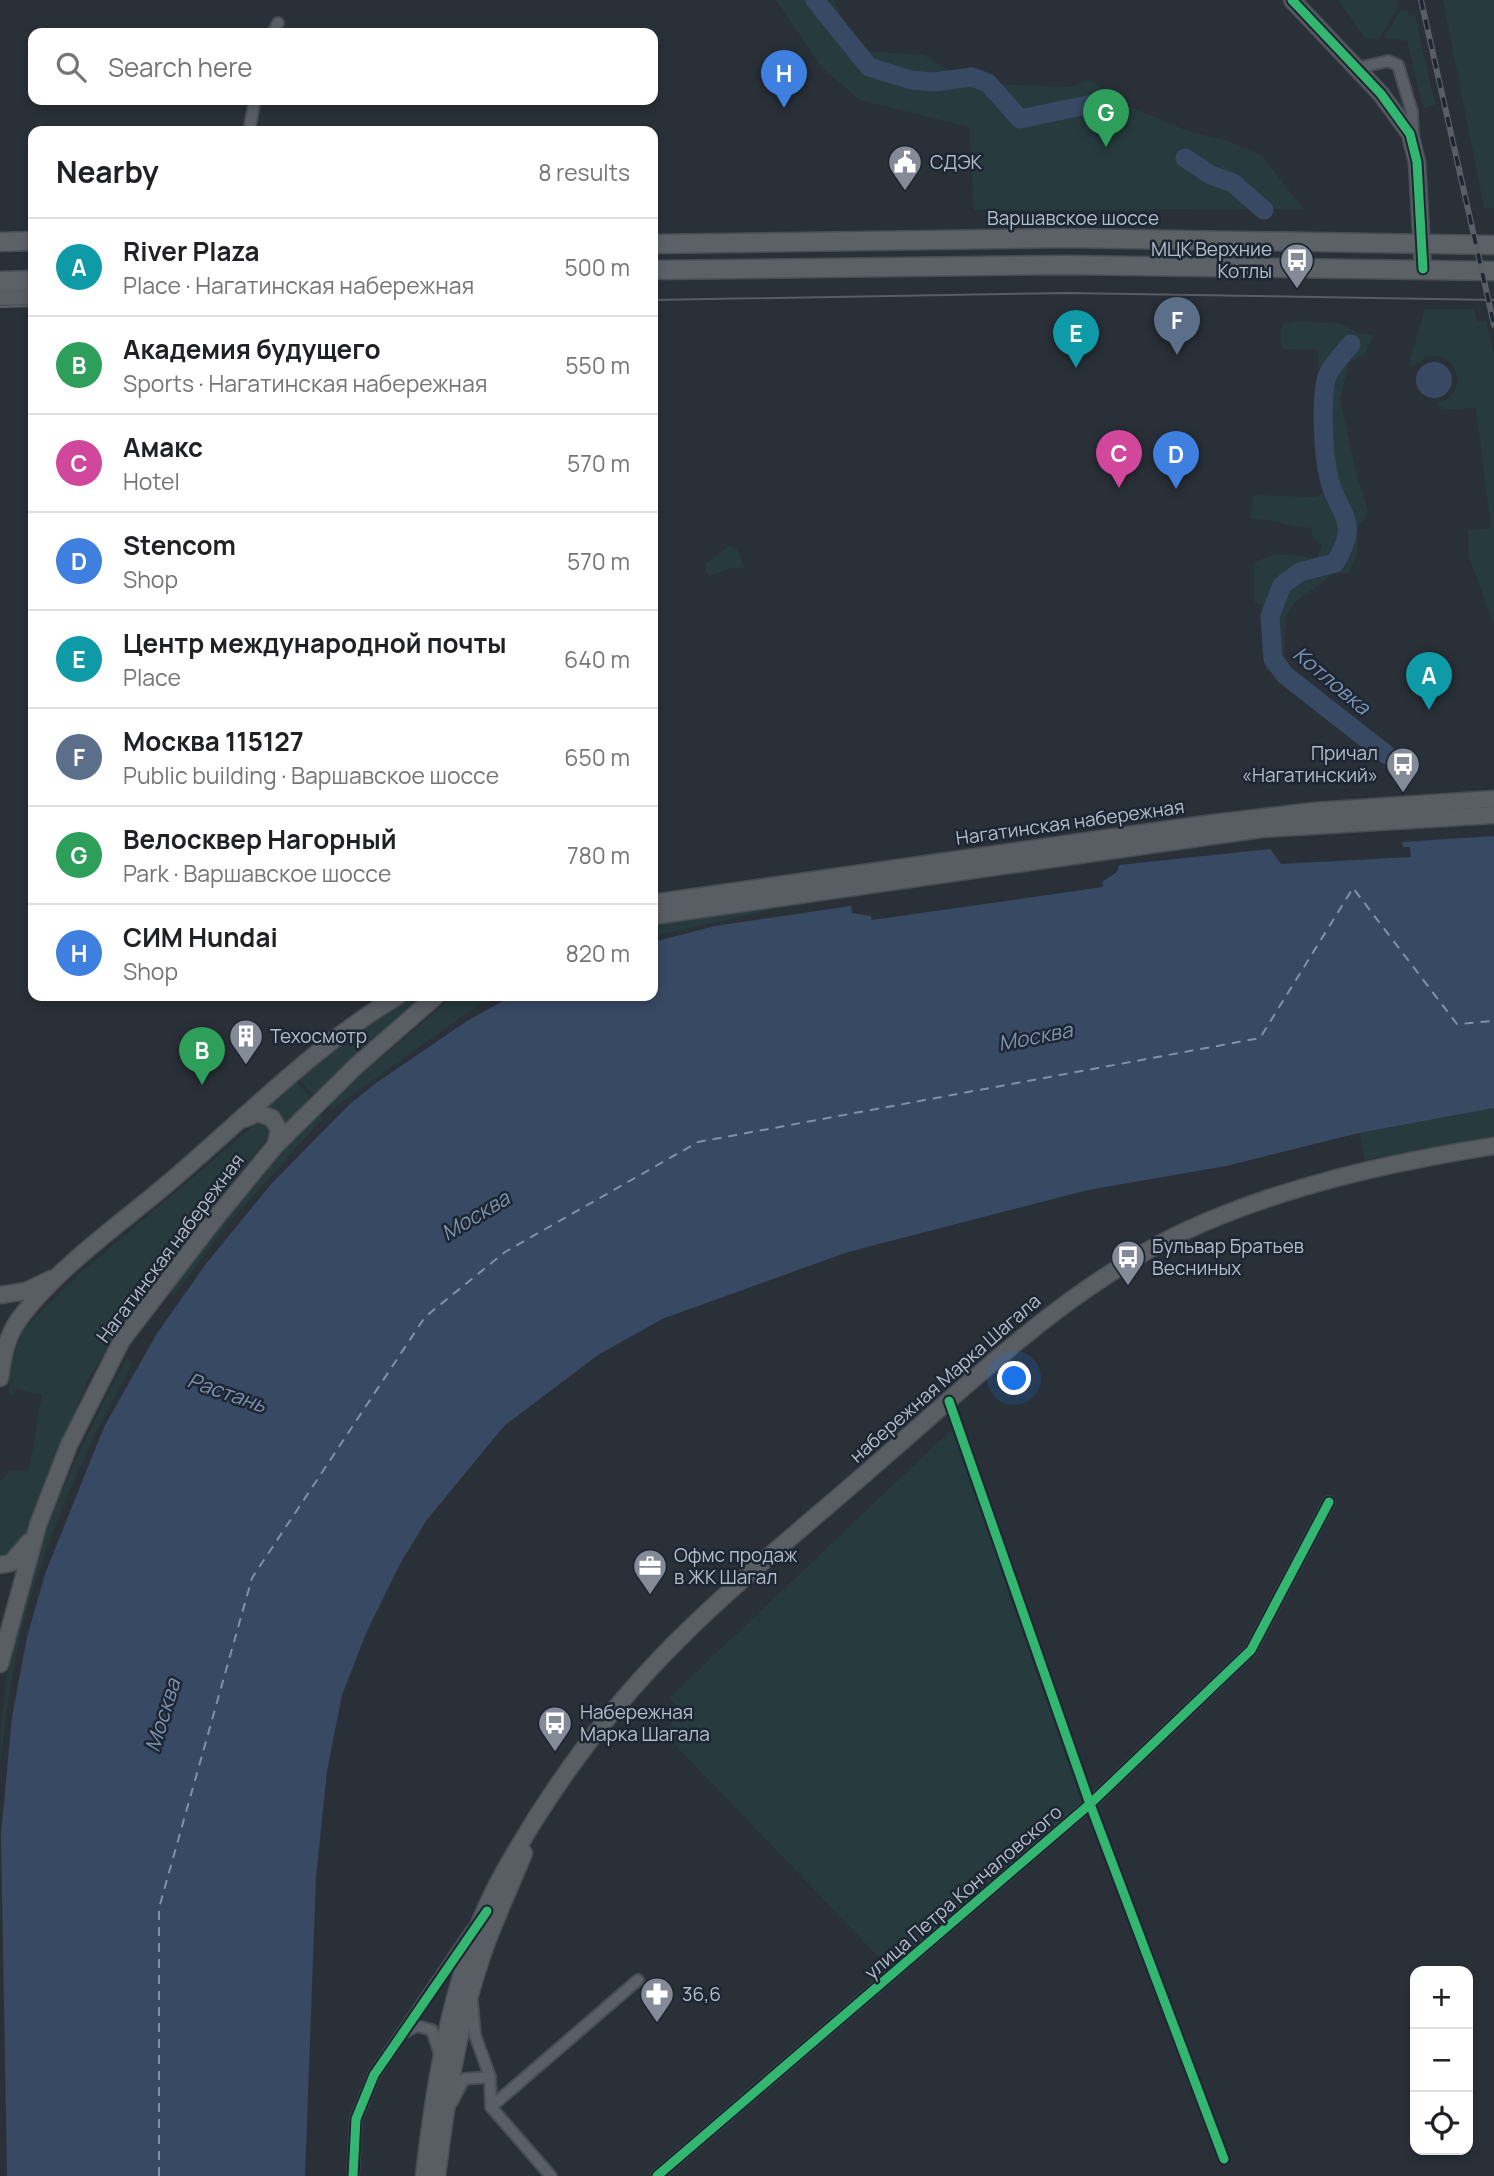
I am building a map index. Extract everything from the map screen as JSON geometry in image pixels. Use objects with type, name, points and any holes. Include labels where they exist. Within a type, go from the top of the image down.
[{"type":"main road","points":[[1292,0],[1354,69],[1381,94],[1410,134],[1414,147],[1423,270]]},
{"type":"main road","name":"Варшавское шоссе","points":[[658,244],[1065,238],[1494,245]]},
{"type":"main road","points":[[0,242],[28,241]]},
{"type":"main road","points":[[658,270],[1056,265],[1494,271]]},
{"type":"main road","points":[[0,281],[28,280]]},
{"type":"main road","points":[[0,297],[28,296]]},
{"type":"main road","name":"Нагатинская набережная","points":[[658,902],[1215,822],[1314,811],[1494,799]]},
{"type":"main road","name":"Нагатинская набережная","points":[[658,915],[1237,832],[1331,823],[1494,815]]},
{"type":"main road","name":"Нагатинская набережная","points":[[0,1378],[4,1350],[12,1330],[23,1313],[68,1268],[242,1121],[296,1070],[391,1001]]},
{"type":"main road","name":"Нагатинская набережная","points":[[0,1664],[38,1525],[69,1445],[122,1340],[275,1146],[355,1067],[430,1001]]},
{"type":"main road","points":[[242,1121],[258,1113],[272,1118],[279,1130],[275,1146]]},
{"type":"main road","name":"набережная Марка Шагала","points":[[424,2176],[439,2076],[455,2003],[486,1911],[504,1872],[598,1729],[678,1639],[1027,1333],[1077,1295],[1162,1243],[1231,1212],[1368,1171],[1494,1146]]},
{"type":"main road","points":[[0,1295],[35,1287],[68,1268]]},
{"type":"main road","points":[[0,1323],[4,1350]]},
{"type":"main road","points":[[0,1565],[18,1558],[38,1525]]},
{"type":"main road","name":"набережная Марка Шагала","points":[[438,2176],[458,2040],[473,1985],[494,1922],[538,1819]]},
{"type":"street","points":[[1354,69],[1388,61],[1398,65],[1412,112],[1414,147]]},
{"type":"street","points":[[249,126],[254,105]]},
{"type":"street","name":"улица Петра Кончаловского","points":[[657,2176],[1098,1797],[1251,1650],[1329,1502]]},
{"type":"street","points":[[353,2176],[356,2119],[374,2076],[486,1911]]},
{"type":"street","points":[[491,2107],[638,1980]]},
{"type":"street","points":[[473,1985],[475,2035],[490,2077],[491,2107],[551,2176]]},
{"type":"street","points":[[405,2032],[417,2026],[432,2030],[439,2047],[439,2076]]},
{"type":"street","points":[[445,2120],[464,2079],[490,2077]]},
{"type":"green space","points":[[776,0],[834,0],[844,23],[866,51],[924,55],[969,83],[1070,87],[1089,79],[1128,106],[1188,131],[1224,140],[1261,155],[1304,209],[974,210],[969,127],[860,100],[822,68]]},
{"type":"green space","points":[[1338,0],[1397,0],[1398,6],[1379,39],[1365,38]]},
{"type":"green space","points":[[1443,0],[1494,0],[1494,208],[1484,208]]},
{"type":"green space","points":[[1407,9],[1409,16],[1415,15],[1435,105],[1423,108],[1407,41],[1384,38],[1400,11]]},
{"type":"green space","points":[[1425,309],[1474,309],[1477,322],[1486,320],[1494,354],[1494,625],[1469,557],[1468,530],[1491,528],[1476,408],[1440,410],[1438,403],[1448,398],[1457,383],[1454,367],[1448,360],[1429,355],[1412,367],[1409,363]]},
{"type":"green space","points":[[1300,321],[1341,324],[1358,333],[1374,335],[1364,355],[1349,362],[1340,400],[1369,514],[1359,524],[1357,555],[1349,573],[1333,574],[1294,603],[1286,617],[1284,657],[1288,670],[1335,703],[1334,709],[1328,711],[1273,670],[1266,671],[1269,621],[1261,604],[1255,603],[1254,568],[1251,567],[1274,555],[1317,558],[1322,545],[1313,539],[1311,528],[1250,518],[1254,495],[1316,497],[1323,492],[1324,474],[1316,467],[1319,350],[1283,349],[1280,340],[1284,324]]},
{"type":"green space","points":[[729,546],[737,549],[745,568],[732,568],[710,576],[705,571],[706,563]]},
{"type":"green space","points":[[760,906],[775,909],[658,935],[658,920]]},
{"type":"green space","points":[[403,1001],[418,1001],[315,1096],[297,1077]]},
{"type":"green space","points":[[448,1001],[489,1001],[465,1014],[333,1109],[329,1102]]},
{"type":"green space","points":[[294,1079],[312,1099],[285,1127],[278,1114],[263,1107]]},
{"type":"green space","points":[[1494,1108],[1494,1136],[1365,1160],[1359,1133]]},
{"type":"green space","points":[[317,1112],[323,1118],[224,1229],[173,1297],[172,1288],[217,1229]]},
{"type":"green space","points":[[257,1123],[266,1124],[268,1137],[121,1324],[87,1382],[22,1544],[13,1552],[0,1555],[0,1482],[11,1470],[29,1472],[42,1395],[16,1389],[14,1395],[9,1393],[11,1362],[24,1329],[78,1275]]},
{"type":"green space","points":[[127,1358],[132,1364],[80,1466],[38,1573],[18,1647],[0,1764],[10,1657],[22,1605],[57,1503],[78,1454]]},
{"type":"green space","points":[[952,1429],[1082,1803],[891,1970],[663,1732],[683,1711],[669,1698]]},
{"type":"water","points":[[1434,362],[1447,367],[1452,380],[1447,393],[1434,398],[1421,393],[1416,380],[1421,367]]},
{"type":"water","points":[[1494,836],[1494,1108],[1359,1133],[1226,1166],[1088,1190],[848,1252],[662,1319],[598,1355],[504,1426],[426,1521],[400,1564],[367,1631],[342,1695],[327,1771],[316,1878],[305,2176],[7,2176],[1,1834],[12,1717],[27,1637],[45,1574],[104,1427],[156,1335],[205,1265],[272,1183],[350,1104],[467,1021],[503,1001],[658,1001],[658,941],[715,926],[851,906],[852,913],[871,916],[872,920],[1103,887],[1102,882],[1117,872],[1119,865],[1270,849],[1281,864],[1411,857],[1410,847],[1403,847],[1402,842]]},
{"type":"waterway","name":"Котловка","points":[[815,0],[869,67],[911,80],[934,82],[972,77],[988,83],[1020,119],[1092,104]]},
{"type":"waterway","name":"Котловка","points":[[1185,158],[1211,175],[1233,183],[1264,210]]},
{"type":"waterway","name":"Котловка","points":[[1351,344],[1326,380],[1323,415],[1327,468],[1333,491],[1346,518],[1347,536],[1335,563],[1300,572],[1282,585],[1270,616],[1273,659],[1285,675],[1387,755]]},
{"type":"ferry route","points":[[159,2176],[159,1908],[252,1578],[425,1317],[505,1252],[698,1142],[1260,1038],[1353,888],[1457,1024],[1494,1021]]},
{"type":"tram line","points":[[658,300],[1067,293],[1494,300]]},
{"type":"tram line","points":[[0,307],[28,306]]},
{"type":"railway","points":[[1421,0],[1494,325]]},
{"type":"cycle path","points":[[1292,0],[1381,94],[1410,134],[1417,162],[1423,269]]},
{"type":"cycle path","points":[[949,1401],[1090,1804],[1224,2159]]},
{"type":"cycle path","points":[[657,2176],[1090,1804],[1251,1650],[1329,1502]]},
{"type":"cycle path","points":[[353,2176],[356,2119],[374,2075],[487,1911]]},
{"type":"place","name":"СИМ Hundai","points":[[784,108]]},
{"type":"place","name":"Велосквер Нагорный","points":[[1106,147]]},
{"type":"place","name":"СДЭК","points":[[905,192]]},
{"type":"place","name":"МЦК Верхние Котлы","points":[[1297,290]]},
{"type":"place","name":"Москва 115127","points":[[1177,355]]},
{"type":"place","name":"Центр международной почты","points":[[1076,368]]},
{"type":"place","name":"Амакс","points":[[1119,488]]},
{"type":"place","name":"Stencom","points":[[1176,489]]},
{"type":"place","name":"River Plaza","points":[[1429,710]]},
{"type":"place","name":"Причал «Нагатинский»","points":[[1403,794]]},
{"type":"place","name":"Техосмотр","points":[[246,1066]]},
{"type":"place","name":"Академия будущего","points":[[202,1085]]},
{"type":"place","name":"Бульвар Братьев Весниных","points":[[1128,1287]]},
{"type":"place","name":"Офмс продаж в ЖК Шагал","points":[[650,1596]]},
{"type":"place","name":"Набережная Марка Шагала","points":[[555,1753]]},
{"type":"place","name":"36,6","points":[[657,2024]]},
{"type":"water label","name":"Москва","points":[[1035,1036]]},
{"type":"water label","name":"Москва","points":[[475,1215]]},
{"type":"water label","name":"Растань","points":[[227,1392]]},
{"type":"water label","name":"Москва","points":[[162,1715]]}]
